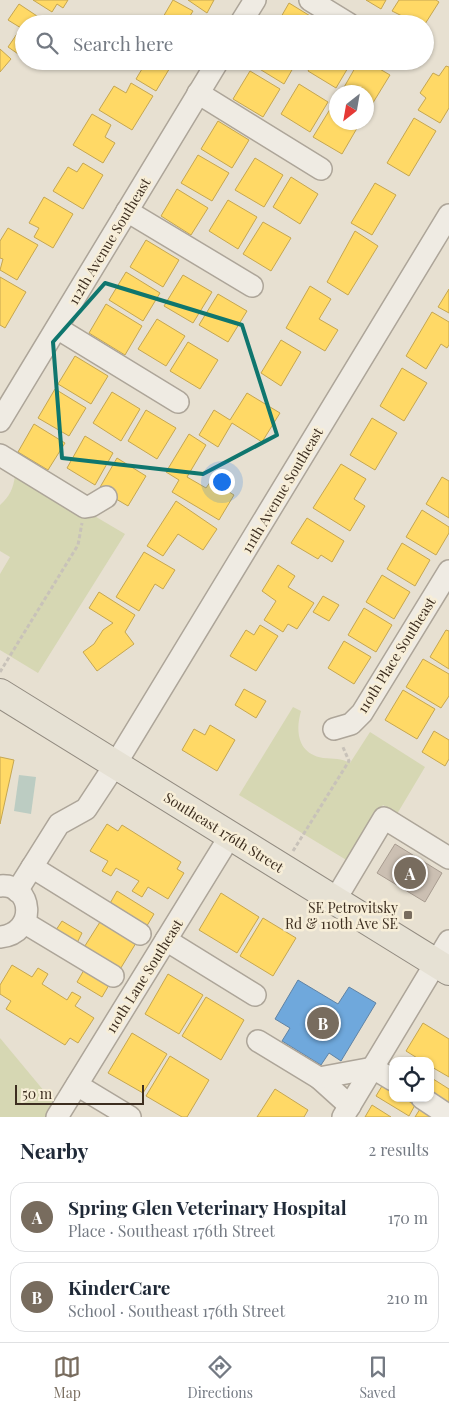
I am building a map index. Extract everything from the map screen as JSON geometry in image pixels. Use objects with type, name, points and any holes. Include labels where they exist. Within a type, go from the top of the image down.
[{"type":"main road","name":"Southeast 176th Street","points":[[0,693],[334,900],[445,958]]},
{"type":"street","points":[[246,15],[255,0]]},
{"type":"street","points":[[310,0],[334,15]]},
{"type":"street","name":"112th Avenue Southeast","points":[[0,421],[212,70]]},
{"type":"street","points":[[198,93],[321,168]]},
{"type":"street","points":[[127,211],[252,286]]},
{"type":"street","name":"111th Avenue Southeast","points":[[8,889],[32,867],[59,824],[86,809],[115,765],[449,215]]},
{"type":"street","points":[[56,328],[178,402]]},
{"type":"street","points":[[0,455],[85,507],[106,497]]},
{"type":"street","name":"110th Place Southeast","points":[[334,729],[351,724],[362,713],[449,570]]},
{"type":"street","points":[[334,900],[384,818],[449,858]]},
{"type":"street","name":"110th Lane Southeast","points":[[57,1117],[230,836]]},
{"type":"street","points":[[32,867],[140,934]]},
{"type":"street","points":[[0,937],[10,936],[18,931],[25,924],[27,914],[26,904],[8,889]]},
{"type":"street","points":[[25,924],[113,976]]},
{"type":"street","points":[[166,940],[255,995]]},
{"type":"street","points":[[258,1041],[319,1078],[347,1112],[373,1068],[445,958]]},
{"type":"street","points":[[319,1078],[373,1068],[389,1078]]},
{"type":"street","points":[[77,1085],[130,1117]]},
{"type":"street","points":[[428,1102],[444,1112]]},
{"type":"path","points":[[0,672],[78,544],[85,507]]},
{"type":"path","points":[[282,868],[349,761],[334,729]]},
{"type":"highlighted area","points":[[105,283],[242,325],[277,435],[203,474],[62,458],[53,342]]},
{"type":"green space","points":[[15,476],[81,508],[125,534],[38,673],[0,650],[0,574],[10,557],[0,551],[0,505],[10,492]]},
{"type":"green space","points":[[293,707],[301,711],[298,727],[300,741],[308,752],[315,756],[340,759],[350,763],[370,732],[425,767],[397,814],[383,805],[348,861],[239,795]]},
{"type":"green space","points":[[0,1038],[54,1103],[46,1117],[0,1117]]},
{"type":"shaded area","points":[[19,775],[36,777],[31,814],[14,811]]},
{"type":"building: Homes","points":[[33,0],[68,0],[63,8],[57,4],[52,12]]},
{"type":"building: Homes","points":[[173,0],[193,11],[191,15],[164,15]]},
{"type":"building: Homes","points":[[188,0],[214,0],[207,13]]},
{"type":"building: Homes","points":[[366,0],[386,0],[381,9]]},
{"type":"building: Homes","points":[[399,0],[436,0],[439,2],[431,15],[400,15],[392,11]]},
{"type":"building: Homes","points":[[289,3],[309,15],[282,15]]},
{"type":"building: Homes","points":[[19,4],[36,15],[15,15],[15,24],[8,20]]},
{"type":"building: Homes","points":[[15,37],[15,52],[8,47]]},
{"type":"building: Homes","points":[[0,49],[11,59],[0,72]]},
{"type":"building: Homes","points":[[446,66],[449,67],[449,108],[440,123],[418,110],[426,98],[420,93],[433,73],[439,76]]},
{"type":"building: Homes","points":[[141,70],[169,70],[156,91],[136,79]]},
{"type":"building: Homes","points":[[261,70],[292,70],[284,84]]},
{"type":"building: Homes","points":[[309,70],[347,70],[338,85],[331,85]]},
{"type":"building: Homes","points":[[354,70],[381,70],[390,75],[374,101],[374,85],[345,85]]},
{"type":"building: Homes","points":[[250,71],[280,89],[263,117],[233,99]]},
{"type":"building: Homes","points":[[131,83],[153,96],[132,130],[99,110],[114,86],[126,93]]},
{"type":"building: Homes","points":[[299,84],[328,102],[310,132],[281,114]]},
{"type":"building: Homes","points":[[329,111],[329,130],[356,130],[342,154],[313,137]]},
{"type":"building: Homes","points":[[92,114],[111,125],[105,137],[115,143],[103,163],[73,145]]},
{"type":"building: Homes","points":[[414,118],[436,131],[409,176],[387,163]]},
{"type":"building: Homes","points":[[218,121],[249,140],[232,168],[201,149]]},
{"type":"building: Homes","points":[[198,155],[229,173],[212,201],[181,183]]},
{"type":"building: Homes","points":[[255,158],[283,175],[264,207],[235,190]]},
{"type":"building: Homes","points":[[83,163],[103,175],[83,209],[53,191],[68,167],[77,172]]},
{"type":"building: Homes","points":[[291,177],[318,194],[300,224],[273,207]]},
{"type":"building: Homes","points":[[375,183],[396,195],[372,235],[351,223]]},
{"type":"building: Homes","points":[[177,189],[208,208],[191,235],[161,216]]},
{"type":"building: Homes","points":[[44,197],[73,214],[53,248],[34,237],[39,228],[29,223]]},
{"type":"building: Homes","points":[[228,200],[257,217],[238,249],[209,231]]},
{"type":"building: Homes","points":[[263,222],[291,238],[271,271],[243,254]]},
{"type":"building: Homes","points":[[8,228],[38,245],[17,280],[0,270],[3,259],[0,258],[0,241]]},
{"type":"building: Homes","points":[[355,231],[378,246],[348,295],[327,282]]},
{"type":"building: Homes","points":[[146,240],[179,260],[163,287],[130,267]]},
{"type":"building: Homes","points":[[126,272],[160,293],[143,321],[109,300]]},
{"type":"building: Homes","points":[[183,275],[212,292],[193,323],[164,306]]},
{"type":"building: Homes","points":[[0,277],[26,292],[5,328],[0,325]]},
{"type":"building: Homes","points":[[310,286],[331,299],[319,319],[338,330],[325,351],[286,328]]},
{"type":"building: Homes","points":[[449,289],[449,313],[438,307]]},
{"type":"building: Homes","points":[[218,294],[247,311],[228,342],[199,325]]},
{"type":"building: Homes","points":[[106,304],[142,326],[125,355],[89,333]]},
{"type":"building: Homes","points":[[432,312],[449,322],[449,345],[447,348],[441,344],[426,369],[406,356]]},
{"type":"building: Homes","points":[[157,319],[185,336],[166,366],[138,349]]},
{"type":"building: Homes","points":[[281,340],[301,352],[281,386],[261,373]]},
{"type":"building: Homes","points":[[188,342],[218,360],[200,389],[170,371]]},
{"type":"building: Homes","points":[[75,356],[108,376],[91,404],[58,384]]},
{"type":"building: Homes","points":[[402,368],[427,383],[404,421],[380,406]]},
{"type":"building: Homes","points":[[55,389],[86,408],[69,436],[38,418]]},
{"type":"building: Homes","points":[[112,392],[140,409],[121,441],[93,423]]},
{"type":"building: Homes","points":[[247,393],[280,413],[262,442],[232,423],[218,447],[199,435],[214,410],[230,420]]},
{"type":"building: Homes","points":[[146,410],[176,428],[157,459],[128,441]]},
{"type":"building: Homes","points":[[372,418],[397,433],[375,470],[350,455]]},
{"type":"building: Homes","points":[[34,424],[65,443],[48,470],[18,452]]},
{"type":"building: Homes","points":[[189,434],[206,445],[187,477],[206,488],[211,481],[234,495],[219,520],[172,492],[179,480],[166,472]]},
{"type":"building: Homes","points":[[85,436],[113,453],[95,485],[67,468]]},
{"type":"building: Homes","points":[[117,458],[146,476],[128,506],[99,489]]},
{"type":"building: Homes","points":[[341,464],[366,479],[354,499],[365,506],[350,531],[313,508]]},
{"type":"building: Homes","points":[[442,477],[449,481],[449,518],[426,504]]},
{"type":"building: Homes","points":[[176,501],[217,529],[203,550],[178,534],[163,556],[147,546]]},
{"type":"building: Homes","points":[[422,510],[449,527],[449,533],[436,555],[406,537]]},
{"type":"building: Homes","points":[[307,518],[344,541],[332,562],[321,555],[318,559],[291,543]]},
{"type":"building: Homes","points":[[402,543],[430,560],[415,586],[387,569]]},
{"type":"building: Homes","points":[[144,552],[175,570],[163,589],[155,584],[139,611],[116,597]]},
{"type":"building: Homes","points":[[278,565],[295,576],[288,587],[314,603],[297,629],[288,624],[283,632],[264,620],[276,601],[262,591]]},
{"type":"building: Homes","points":[[382,575],[410,592],[394,619],[366,602]]},
{"type":"building: Homes","points":[[99,592],[135,615],[125,632],[134,644],[97,671],[83,652],[94,644],[103,630],[113,623],[89,608]]},
{"type":"building: Homes","points":[[323,596],[339,605],[329,621],[313,612]]},
{"type":"building: Homes","points":[[364,608],[392,625],[376,652],[348,635]]},
{"type":"building: Homes","points":[[260,625],[278,636],[256,671],[230,656],[246,630],[254,635]]},
{"type":"building: Homes","points":[[446,630],[449,631],[449,669],[430,657]]},
{"type":"building: Homes","points":[[344,641],[371,657],[354,684],[328,668]]},
{"type":"building: Homes","points":[[423,659],[449,674],[449,696],[441,708],[406,687]]},
{"type":"building: Homes","points":[[244,689],[266,701],[256,718],[235,705]]},
{"type":"building: Homes","points":[[403,690],[435,709],[417,739],[385,720]]},
{"type":"building: Homes","points":[[210,725],[235,740],[217,771],[182,750],[194,729],[205,735]]},
{"type":"building: Homes","points":[[434,731],[449,740],[449,759],[445,766],[422,752]]},
{"type":"building: Homes","points":[[0,757],[14,760],[0,824]]},
{"type":"building: Homes","points":[[107,824],[118,831],[122,825],[181,862],[177,869],[184,873],[168,899],[148,887],[142,897],[132,891],[139,881],[116,868],[111,876],[102,871],[108,861],[90,851]]},
{"type":"building: Homes","points":[[117,891],[154,914],[145,929],[108,907]]},
{"type":"building: Homes","points":[[221,893],[259,917],[237,953],[199,930]]},
{"type":"building: Homes","points":[[263,918],[296,938],[273,976],[240,956]]},
{"type":"building: Homes","points":[[62,921],[82,933],[77,943],[56,930]]},
{"type":"building: Homes","points":[[100,922],[136,943],[119,971],[83,949]]},
{"type":"building: Homes","points":[[12,965],[32,977],[38,968],[48,974],[42,984],[67,1000],[72,992],[81,997],[75,1006],[94,1018],[78,1043],[70,1038],[65,1045],[6,1009],[11,1001],[0,994],[0,985]]},
{"type":"building: Homes","points":[[84,970],[109,985],[102,997],[77,982]]},
{"type":"building: Homes","points":[[168,974],[203,995],[179,1034],[145,1014]]},
{"type":"building: Homes","points":[[206,997],[244,1020],[221,1060],[182,1036]]},
{"type":"building: Homes","points":[[423,1023],[449,1039],[449,1077],[434,1068],[434,1057],[416,1057],[406,1051]]},
{"type":"building: Homes","points":[[132,1033],[167,1054],[143,1093],[108,1073]]},
{"type":"building: Homes","points":[[170,1056],[209,1080],[187,1117],[182,1117],[146,1096]]},
{"type":"building: Homes","points":[[434,1080],[449,1089],[449,1105],[434,1096]]},
{"type":"building: Homes","points":[[382,1086],[389,1090],[389,1102],[410,1102],[415,1105],[409,1116],[376,1096]]},
{"type":"building: Homes","points":[[275,1089],[308,1110],[304,1117],[257,1117]]},
{"type":"building: Homes","points":[[372,1105],[391,1117],[365,1117]]},
{"type":"building: Homes","points":[[420,1109],[433,1117],[415,1117]]},
{"type":"building: Schools","points":[[298,980],[338,1004],[349,987],[376,1003],[341,1061],[329,1053],[321,1065],[282,1041],[290,1028],[275,1019]]},
{"type":"building: Other","points":[[395,844],[442,873],[425,902],[377,873]]},
{"type":"place","name":"Spring Glen Veterinary Hospital","points":[[410,873]]},
{"type":"place","name":"SE Petrovitsky Rd & 110th Ave SE","points":[[408,915]]},
{"type":"place","name":"KinderCare","points":[[323,1023]]}]
